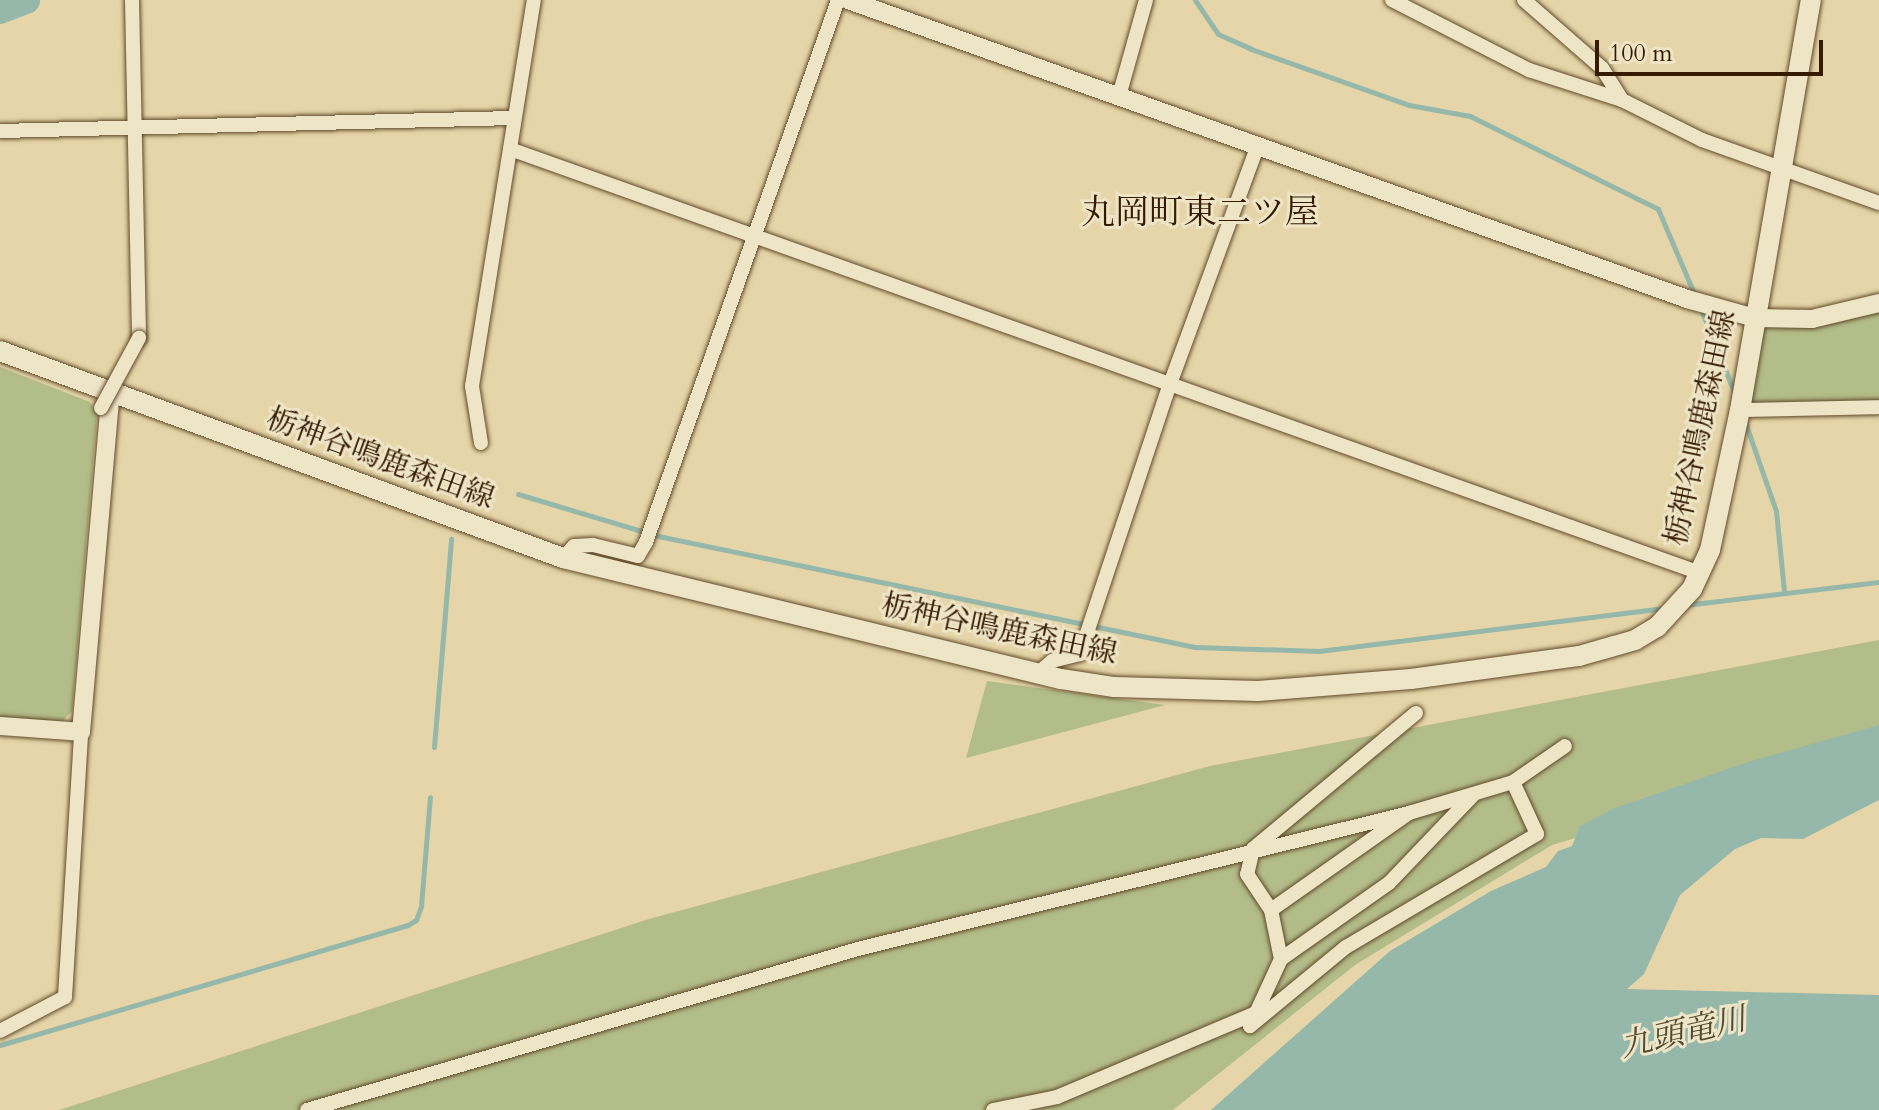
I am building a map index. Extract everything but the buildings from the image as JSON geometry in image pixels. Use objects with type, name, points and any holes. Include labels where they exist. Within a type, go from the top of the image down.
[{"type":"main road","name":"栃神谷鳴鹿森田線","points":[[0,351],[106,400],[563,558],[1036,675],[1160,690],[1330,687],[1579,656],[1635,640],[1657,627],[1696,581],[1740,410],[1779,165],[1811,0]]},
{"type":"street","points":[[0,1031],[65,997],[106,400],[139,338],[132,0]]},
{"type":"street","points":[[481,443],[472,386],[534,0]]},
{"type":"street","points":[[563,558],[574,546],[593,545],[638,556],[646,542],[838,0]]},
{"type":"street","points":[[848,0],[1687,299],[1755,318],[1812,319],[1879,303]]},
{"type":"street","points":[[1119,96],[1146,0]]},
{"type":"street","points":[[1392,0],[1529,70],[1622,100],[1702,140],[1879,203]]},
{"type":"street","points":[[1524,0],[1602,68],[1622,100]]},
{"type":"street","points":[[0,131],[514,118]]},
{"type":"street","points":[[1036,675],[1052,661],[1080,654],[1092,610],[1170,384],[1258,145]]},
{"type":"street","points":[[510,149],[1170,384],[1696,581]]},
{"type":"street","points":[[1740,410],[1879,407]]},
{"type":"street","points":[[1281,959],[1271,910],[1247,874],[1253,849],[1416,713]]},
{"type":"street","points":[[0,726],[81,732]]},
{"type":"street","points":[[307,1110],[858,949],[1475,794],[1513,782],[1565,746]]},
{"type":"street","points":[[1475,794],[1389,883],[1281,959],[1250,1026],[1346,947],[1537,834],[1513,782]]},
{"type":"street","points":[[1271,910],[1409,813]]},
{"type":"street","points":[[993,1110],[1071,1092],[1256,1013]]},
{"type":"street","points":[[1054,1110],[1071,1092]]},
{"type":"green space","points":[[1879,302],[1879,407],[1740,410],[1755,318]]},
{"type":"green space","points":[[0,367],[90,402],[97,414],[72,711],[59,725],[0,720]]},
{"type":"green space","points":[[1879,640],[1879,746],[1552,845],[1355,965],[1173,1110],[59,1110],[649,919],[1210,766]]},
{"type":"green space","points":[[987,681],[1165,705],[966,758]]},
{"type":"water","name":"九頭竜川","points":[[1879,725],[1879,800],[1803,839],[1761,838],[1735,849],[1680,895],[1644,974],[1627,989],[1879,995],[1879,1110],[1211,1110],[1390,951],[1491,891],[1546,867],[1558,851],[1572,846],[1580,826],[1615,808],[1748,762]]},
{"type":"waterway","points":[[0,10],[26,0]]},
{"type":"waterway","points":[[1195,0],[1218,34],[1251,49],[1409,105],[1470,116],[1658,209],[1696,298]]},
{"type":"waterway","points":[[1700,307],[1735,394]]},
{"type":"waterway","points":[[1745,422],[1776,511],[1784,591]]},
{"type":"waterway","points":[[518,494],[658,536],[1195,647],[1319,651],[1664,608]]},
{"type":"waterway","points":[[434,747],[451,539]]},
{"type":"waterway","points":[[1685,605],[1879,582]]},
{"type":"waterway","points":[[0,1045],[408,925],[416,920],[421,906],[430,797]]},
{"type":"district","name":"丸岡町東二ツ屋","points":[[1200,213]]}]
